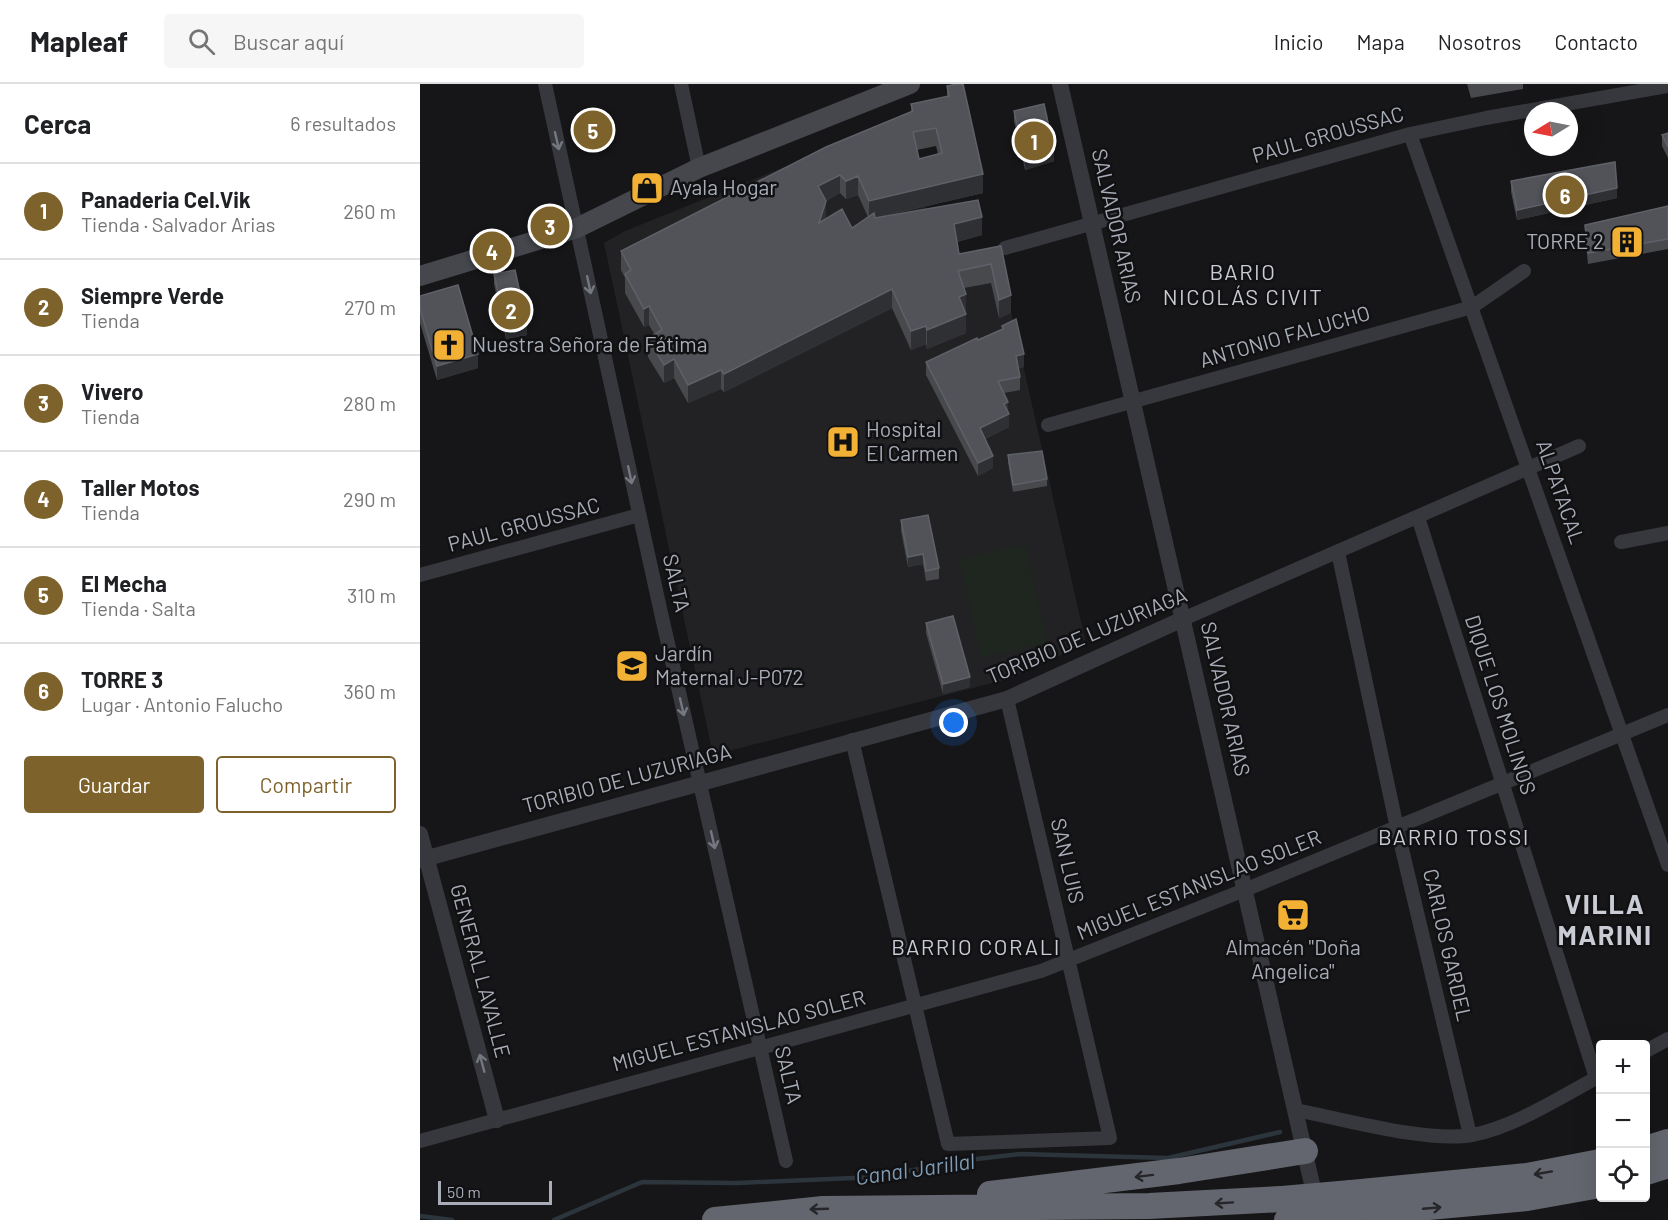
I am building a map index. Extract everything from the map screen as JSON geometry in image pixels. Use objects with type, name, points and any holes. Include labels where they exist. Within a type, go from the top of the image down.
[{"type":"highway","points":[[1649,1148],[1668,1142]]},
{"type":"highway","points":[[858,1208],[1179,1172],[1305,1151]]},
{"type":"highway","points":[[1352,1204],[1596,1163]]},
{"type":"highway","points":[[1650,1171],[1668,1165]]},
{"type":"highway","points":[[1650,1179],[1668,1176]]},
{"type":"highway","points":[[716,1220],[806,1209],[1138,1206],[1285,1209],[1352,1204],[1527,1198],[1596,1186]]},
{"type":"main road","points":[[420,276],[577,228],[699,168],[910,84]]},
{"type":"street","name":"SALTA","points":[[544,84],[639,515],[786,1161]]},
{"type":"street","points":[[681,84],[699,168]]},
{"type":"street","name":"SALVADOR ARIAS","points":[[1060,84],[1247,889],[1320,1220]]},
{"type":"street","name":"PAUL GROUSSAC","points":[[1005,248],[1410,134],[1486,118],[1668,86]]},
{"type":"street","name":"ALPATACAL","points":[[1410,134],[1668,865]]},
{"type":"street","name":"ANTONIO FALUCHO","points":[[1048,424],[1472,307],[1524,271]]},
{"type":"street","name":"TORIBIO DE LUZURIAGA","points":[[423,859],[1007,699],[1183,619],[1579,446]]},
{"type":"street","name":"PAUL GROUSSAC","points":[[420,575],[639,515]]},
{"type":"street","name":"DIQUE LOS MOLINOS","points":[[1418,517],[1596,1071]]},
{"type":"street","points":[[1621,542],[1668,533]]},
{"type":"street","name":"CARLOS GARDEL","points":[[1338,552],[1397,828],[1470,1136]]},
{"type":"street","name":"SAN LUIS","points":[[915,1004],[948,1144],[1110,1138],[1007,699]]},
{"type":"street","name":"MIGUEL ESTANISLAO SOLER","points":[[420,1141],[1069,961],[1668,715]]},
{"type":"street","points":[[852,740],[915,1004]]},
{"type":"street","name":"GENERAL LAVALLE","points":[[420,834],[423,859],[497,1120]]},
{"type":"street","points":[[1650,1049],[1668,1039]]},
{"type":"street","points":[[1296,1110],[1434,1136],[1470,1136],[1498,1128],[1596,1078]]},
{"type":"shaded area","name":"Hospital El Carmen","points":[[906,122],[941,274],[999,258],[1086,644],[1008,679],[713,755],[604,243],[625,231],[822,152]]},
{"type":"shaded area","points":[[1025,544],[1047,643],[981,658],[959,559]]},
{"type":"building","points":[[963,84],[983,174],[869,201],[858,176],[846,181],[840,175],[818,186],[826,201],[819,223],[842,209],[852,228],[874,213],[875,218],[978,200],[982,217],[954,224],[959,254],[1001,246],[1011,295],[999,300],[991,264],[958,271],[966,294],[959,297],[966,314],[927,330],[926,326],[911,331],[892,289],[724,374],[721,370],[688,385],[674,359],[664,365],[648,338],[662,330],[649,306],[644,309],[625,274],[631,270],[621,251],[826,147],[913,111],[911,104],[949,96],[947,86]],"holes":[[[936,128],[942,153],[919,159],[913,132]]]},
{"type":"building","points":[[1044,104],[1054,150],[1025,160],[1014,111]]},
{"type":"building","points":[[1668,133],[1668,147],[1662,135]]},
{"type":"building","points":[[1615,162],[1617,188],[1517,210],[1511,181]]},
{"type":"building","name":"TORRE 2","points":[[1668,206],[1668,239],[1588,253],[1585,225]]},
{"type":"building","points":[[515,270],[527,325],[506,329],[494,274]]},
{"type":"building","name":"Nuestra Señora de Fátima","points":[[458,285],[478,354],[437,366],[420,309],[420,296]]},
{"type":"building","points":[[1016,319],[1024,354],[1016,356],[1020,377],[998,381],[1008,402],[1004,404],[1009,414],[980,428],[993,456],[978,463],[926,362],[977,338],[978,340],[1003,329],[1002,326]]},
{"type":"building","points":[[1042,451],[1047,479],[1013,485],[1008,455]]},
{"type":"building","points":[[928,515],[939,568],[926,571],[923,554],[908,557],[901,520]]},
{"type":"building","points":[[953,616],[970,677],[943,684],[926,623]]},
{"type":"waterway","name":"Canal Jarillal","points":[[554,1220],[642,1182],[737,1183],[876,1177],[968,1160],[1020,1154],[1168,1158],[1280,1132]]},
{"type":"waterway","name":"Canal Jarillal","points":[[420,1216],[452,1220]]},
{"type":"place","name":"El Mecha","points":[[593,130]]},
{"type":"place","name":"Panaderia Cel.Vik","points":[[1034,141]]},
{"type":"place","name":"Ayala Hogar","points":[[647,188]]},
{"type":"place","name":"TORRE 3","points":[[1565,195]]},
{"type":"place","name":"Vivero","points":[[550,226]]},
{"type":"place","name":"TORRE 2","points":[[1627,242]]},
{"type":"place","name":"Taller Motos","points":[[492,251]]},
{"type":"place","name":"Siempre Verde","points":[[511,310]]},
{"type":"place","name":"Nuestra Señora de Fátima","points":[[449,345]]},
{"type":"place","name":"Hospital El Carmen","points":[[843,442]]},
{"type":"place","name":"Jardín Maternal J-P072","points":[[632,666]]},
{"type":"place","name":"Almacén \"Doña Angelica\"","points":[[1293,915]]},
{"type":"district","name":"BARIO NICOLÁS CIVIT","points":[[1243,284]]},
{"type":"district","name":"BARRIO TOSSI","points":[[1454,837]]},
{"type":"district","name":"VILLA MARINI","points":[[1605,920]]},
{"type":"district","name":"BARRIO CORALI","points":[[976,947]]}]
